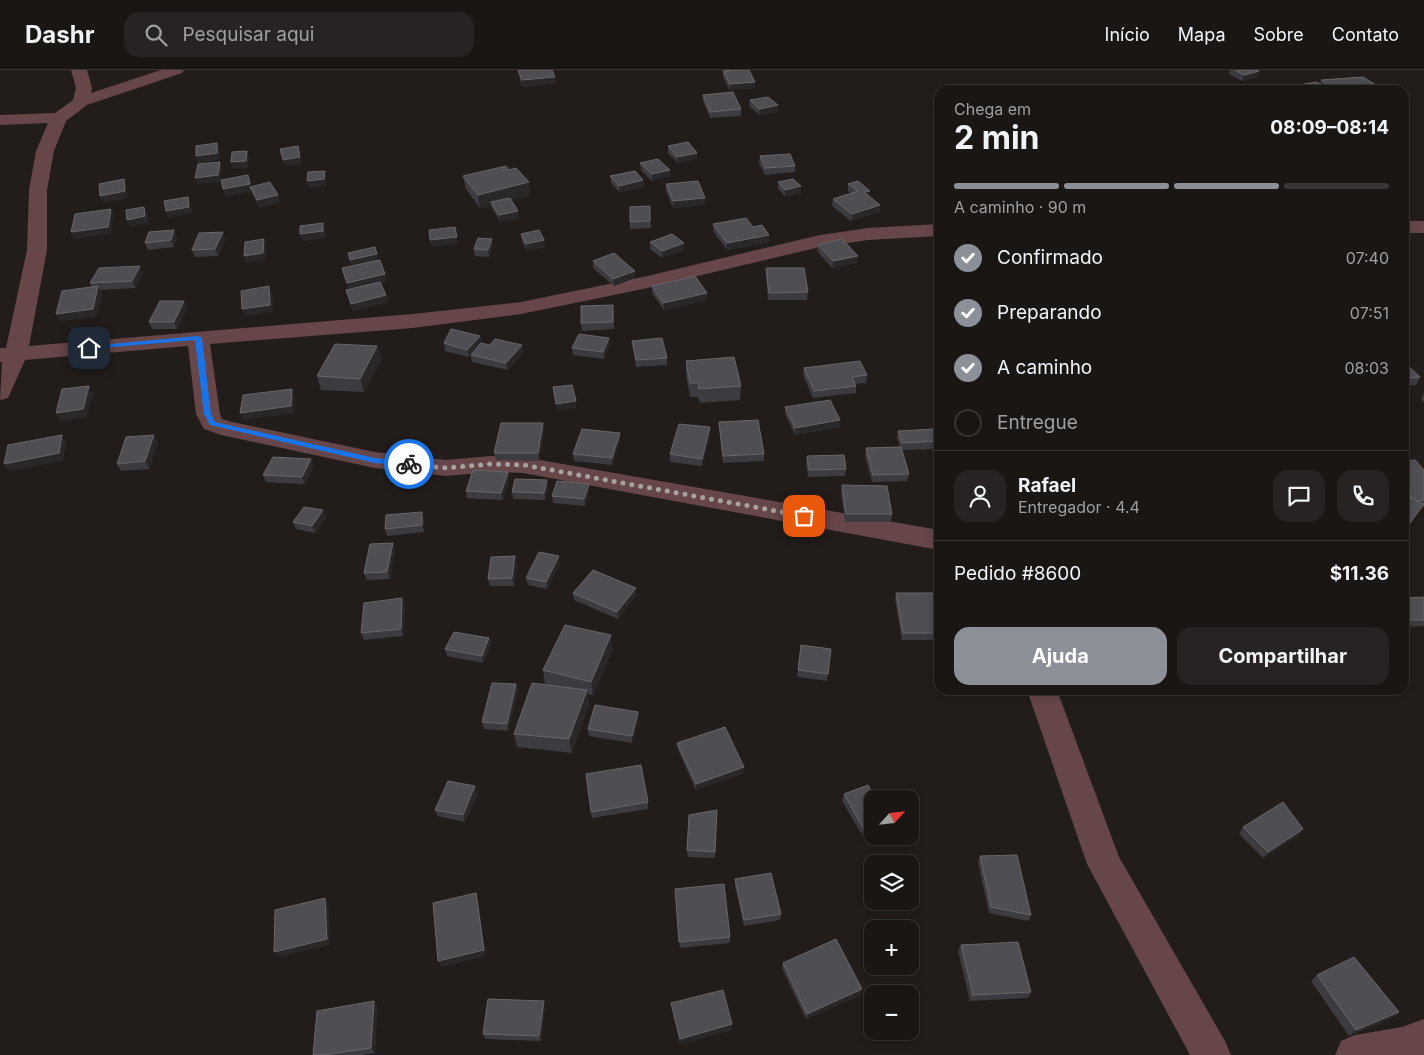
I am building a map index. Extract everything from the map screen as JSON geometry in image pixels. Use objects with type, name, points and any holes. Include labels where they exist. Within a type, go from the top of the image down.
[{"type":"street","points":[[79,70],[84,88],[81,102]]},
{"type":"street","points":[[0,393],[8,354],[37,250],[38,190],[45,151],[60,118],[81,102],[176,70]]},
{"type":"street","points":[[0,120],[60,118]]},
{"type":"street","points":[[1409,227],[1424,227]]},
{"type":"street","points":[[8,354],[413,321],[522,308],[642,283],[820,241],[868,234],[934,230]]},
{"type":"street","points":[[198,338],[208,414],[213,424],[230,429],[375,460],[446,468],[491,464],[524,465],[934,539]]},
{"type":"street","points":[[1044,695],[1104,864],[1211,1055]]},
{"type":"street","points":[[1355,1055],[1402,1047],[1424,1038]]},
{"type":"building","points":[[518,70],[552,70],[555,77],[522,80]]},
{"type":"building","points":[[749,70],[755,82],[730,84],[723,71]]},
{"type":"building","points":[[1235,70],[1257,70],[1259,71],[1244,75]]},
{"type":"building","points":[[1363,77],[1376,85],[1328,85],[1321,80]]},
{"type":"building","points":[[1317,82],[1322,85],[1306,85],[1304,84]]},
{"type":"building","points":[[733,92],[741,109],[710,112],[703,95]]},
{"type":"building","points":[[768,97],[778,105],[759,109],[750,100]]},
{"type":"building","points":[[688,142],[697,153],[677,157],[668,146]]},
{"type":"building","points":[[217,143],[217,153],[196,156],[196,146]]},
{"type":"building","points":[[298,146],[300,157],[283,160],[280,149]]},
{"type":"building","points":[[247,151],[246,161],[231,162],[232,152]]},
{"type":"building","points":[[790,154],[795,166],[765,168],[760,156]]},
{"type":"building","points":[[658,159],[670,170],[652,174],[640,163]]},
{"type":"building","points":[[220,162],[218,175],[195,178],[198,164]]},
{"type":"building","points":[[506,166],[508,170],[516,168],[529,182],[478,195],[463,176]]},
{"type":"building","points":[[325,171],[324,179],[307,181],[308,172]]},
{"type":"building","points":[[635,171],[643,180],[619,186],[610,176]]},
{"type":"building","points":[[248,175],[250,184],[223,189],[221,180]]},
{"type":"building","points":[[124,179],[125,191],[100,196],[99,184]]},
{"type":"building","points":[[793,179],[801,186],[785,190],[778,182]]},
{"type":"building","points":[[698,181],[705,198],[673,201],[666,184]]},
{"type":"building","points":[[858,181],[870,191],[864,192],[880,205],[852,214],[833,199],[858,191],[848,184]]},
{"type":"building","points":[[270,182],[278,195],[257,200],[250,187]]},
{"type":"building","points":[[188,197],[189,207],[166,211],[164,201]]},
{"type":"building","points":[[510,198],[518,211],[499,215],[491,202]]},
{"type":"building","points":[[650,206],[650,221],[630,222],[630,207]]},
{"type":"building","points":[[144,207],[145,216],[127,220],[126,210]]},
{"type":"building","points":[[111,209],[108,227],[71,232],[75,214]]},
{"type":"building","points":[[746,218],[753,227],[762,225],[769,235],[727,243],[713,224]]},
{"type":"building","points":[[323,223],[323,231],[300,234],[300,226]]},
{"type":"building","points":[[455,227],[457,237],[430,240],[429,230]]},
{"type":"building","points":[[174,230],[171,240],[145,243],[149,232]]},
{"type":"building","points":[[539,230],[544,240],[526,244],[521,234]]},
{"type":"building","points":[[223,232],[215,249],[192,250],[199,233]]},
{"type":"building","points":[[672,234],[684,243],[662,251],[650,242]]},
{"type":"building","points":[[478,238],[492,239],[488,250],[474,249]]},
{"type":"building","points":[[264,239],[263,253],[244,256],[245,242]]},
{"type":"building","points":[[842,239],[858,256],[833,261],[818,245]]},
{"type":"building","points":[[375,247],[377,254],[350,260],[348,253]]},
{"type":"building","points":[[614,253],[635,271],[613,279],[593,261]]},
{"type":"building","points":[[380,260],[385,274],[347,283],[342,268]]},
{"type":"building","points":[[140,266],[132,281],[90,283],[99,268]]},
{"type":"building","points":[[766,268],[804,268],[808,292],[769,293]]},
{"type":"building","points":[[695,276],[707,293],[663,303],[652,286]]},
{"type":"building","points":[[380,282],[386,295],[351,304],[346,290]]},
{"type":"building","points":[[98,286],[93,309],[56,314],[62,291]]},
{"type":"building","points":[[269,286],[270,305],[242,309],[241,291]]},
{"type":"building","points":[[160,301],[184,301],[174,322],[149,322]]},
{"type":"building","points":[[613,305],[613,322],[581,323],[581,306]]},
{"type":"building","points":[[451,329],[480,336],[467,350],[444,343]]},
{"type":"building","points":[[579,334],[609,338],[603,352],[572,348]]},
{"type":"building","points":[[662,338],[667,358],[636,360],[632,341]]},
{"type":"building","points":[[495,339],[522,345],[506,363],[471,355],[481,343],[490,345]]},
{"type":"building","points":[[335,344],[377,346],[360,379],[317,376]]},
{"type":"building","points":[[734,357],[741,386],[699,389],[698,383],[690,383],[686,361]]},
{"type":"building","points":[[860,361],[867,375],[852,377],[856,386],[814,391],[804,368]]},
{"type":"building","points":[[1409,367],[1420,377],[1409,378]]},
{"type":"building","points":[[572,385],[576,401],[556,404],[553,387]]},
{"type":"building","points":[[89,386],[83,409],[56,413],[62,389]]},
{"type":"building","points":[[292,389],[291,406],[240,413],[243,395]]},
{"type":"building","points":[[830,400],[840,420],[795,428],[785,407]]},
{"type":"building","points":[[758,420],[764,454],[723,456],[719,422]]},
{"type":"building","points":[[501,423],[543,423],[538,453],[494,453]]},
{"type":"building","points":[[679,424],[710,427],[702,459],[670,454]]},
{"type":"building","points":[[582,429],[620,433],[612,458],[573,454]]},
{"type":"building","points":[[934,429],[934,441],[902,443],[898,431]]},
{"type":"building","points":[[62,435],[59,453],[4,464],[8,445]]},
{"type":"building","points":[[154,435],[145,461],[117,464],[126,437]]},
{"type":"building","points":[[901,447],[909,474],[873,475],[866,448]]},
{"type":"building","points":[[844,455],[846,469],[809,470],[807,456]]},
{"type":"building","points":[[273,457],[311,459],[302,477],[263,475]]},
{"type":"building","points":[[1415,460],[1424,470],[1424,500],[1417,501],[1409,494],[1409,461]]},
{"type":"building","points":[[473,470],[508,472],[501,493],[466,491]]},
{"type":"building","points":[[515,479],[547,480],[544,493],[512,492]]},
{"type":"building","points":[[557,481],[589,484],[584,499],[552,496]]},
{"type":"building","points":[[842,485],[887,486],[892,514],[846,514]]},
{"type":"building","points":[[1409,496],[1424,504],[1409,524]]},
{"type":"building","points":[[304,507],[323,510],[312,526],[293,522]]},
{"type":"building","points":[[422,512],[422,525],[385,529],[386,515]]},
{"type":"building","points":[[393,543],[387,572],[364,573],[370,544]]},
{"type":"building","points":[[539,552],[559,556],[546,582],[526,578]]},
{"type":"building","points":[[515,556],[512,578],[488,579],[491,557]]},
{"type":"building","points":[[593,570],[636,588],[617,612],[573,593]]},
{"type":"building","points":[[896,593],[934,593],[934,633],[903,633]]},
{"type":"building","points":[[1424,597],[1424,620],[1409,620],[1409,598]]},
{"type":"building","points":[[402,598],[401,629],[361,633],[364,603]]},
{"type":"building","points":[[565,625],[611,635],[591,682],[543,670]]},
{"type":"building","points":[[454,632],[489,638],[482,656],[445,649]]},
{"type":"building","points":[[801,645],[831,649],[828,674],[798,670]]},
{"type":"building","points":[[492,683],[516,684],[507,724],[482,722]]},
{"type":"building","points":[[532,683],[587,690],[569,739],[514,734]]},
{"type":"building","points":[[595,705],[638,712],[632,736],[588,729]]},
{"type":"building","points":[[725,727],[744,767],[696,784],[677,743]]},
{"type":"building","points":[[641,765],[648,802],[591,812],[586,774]]},
{"type":"building","points":[[448,781],[475,786],[463,815],[435,810]]},
{"type":"building","points":[[868,785],[871,790],[864,790],[864,828],[863,828],[844,794]]},
{"type":"building","points":[[1283,802],[1303,829],[1268,852],[1243,827]]},
{"type":"building","points":[[717,810],[715,852],[687,850],[689,815]]},
{"type":"building","points":[[1017,855],[1031,915],[991,907],[980,856]]},
{"type":"building","points":[[771,873],[781,914],[744,920],[735,879]]},
{"type":"building","points":[[724,884],[730,937],[679,942],[675,889]]},
{"type":"building","points":[[476,893],[484,950],[438,961],[433,903]]},
{"type":"building","points":[[325,898],[327,939],[274,952],[275,910]]},
{"type":"building","points":[[836,939],[862,989],[807,1014],[783,963]]},
{"type":"building","points":[[1018,942],[1031,992],[973,995],[961,945]]},
{"type":"building","points":[[1354,957],[1399,1012],[1356,1030],[1317,975]]},
{"type":"building","points":[[723,990],[732,1024],[680,1039],[671,1003]]},
{"type":"building","points":[[488,999],[544,1001],[539,1036],[483,1034]]},
{"type":"building","points":[[374,1001],[371,1048],[313,1055],[317,1011]]},
{"type":"way so far","points":[[409,464],[446,468],[491,464],[524,465],[804,516]]},
{"type":"route","points":[[89,348],[198,338],[208,414],[213,424],[375,460],[409,464]]}]
